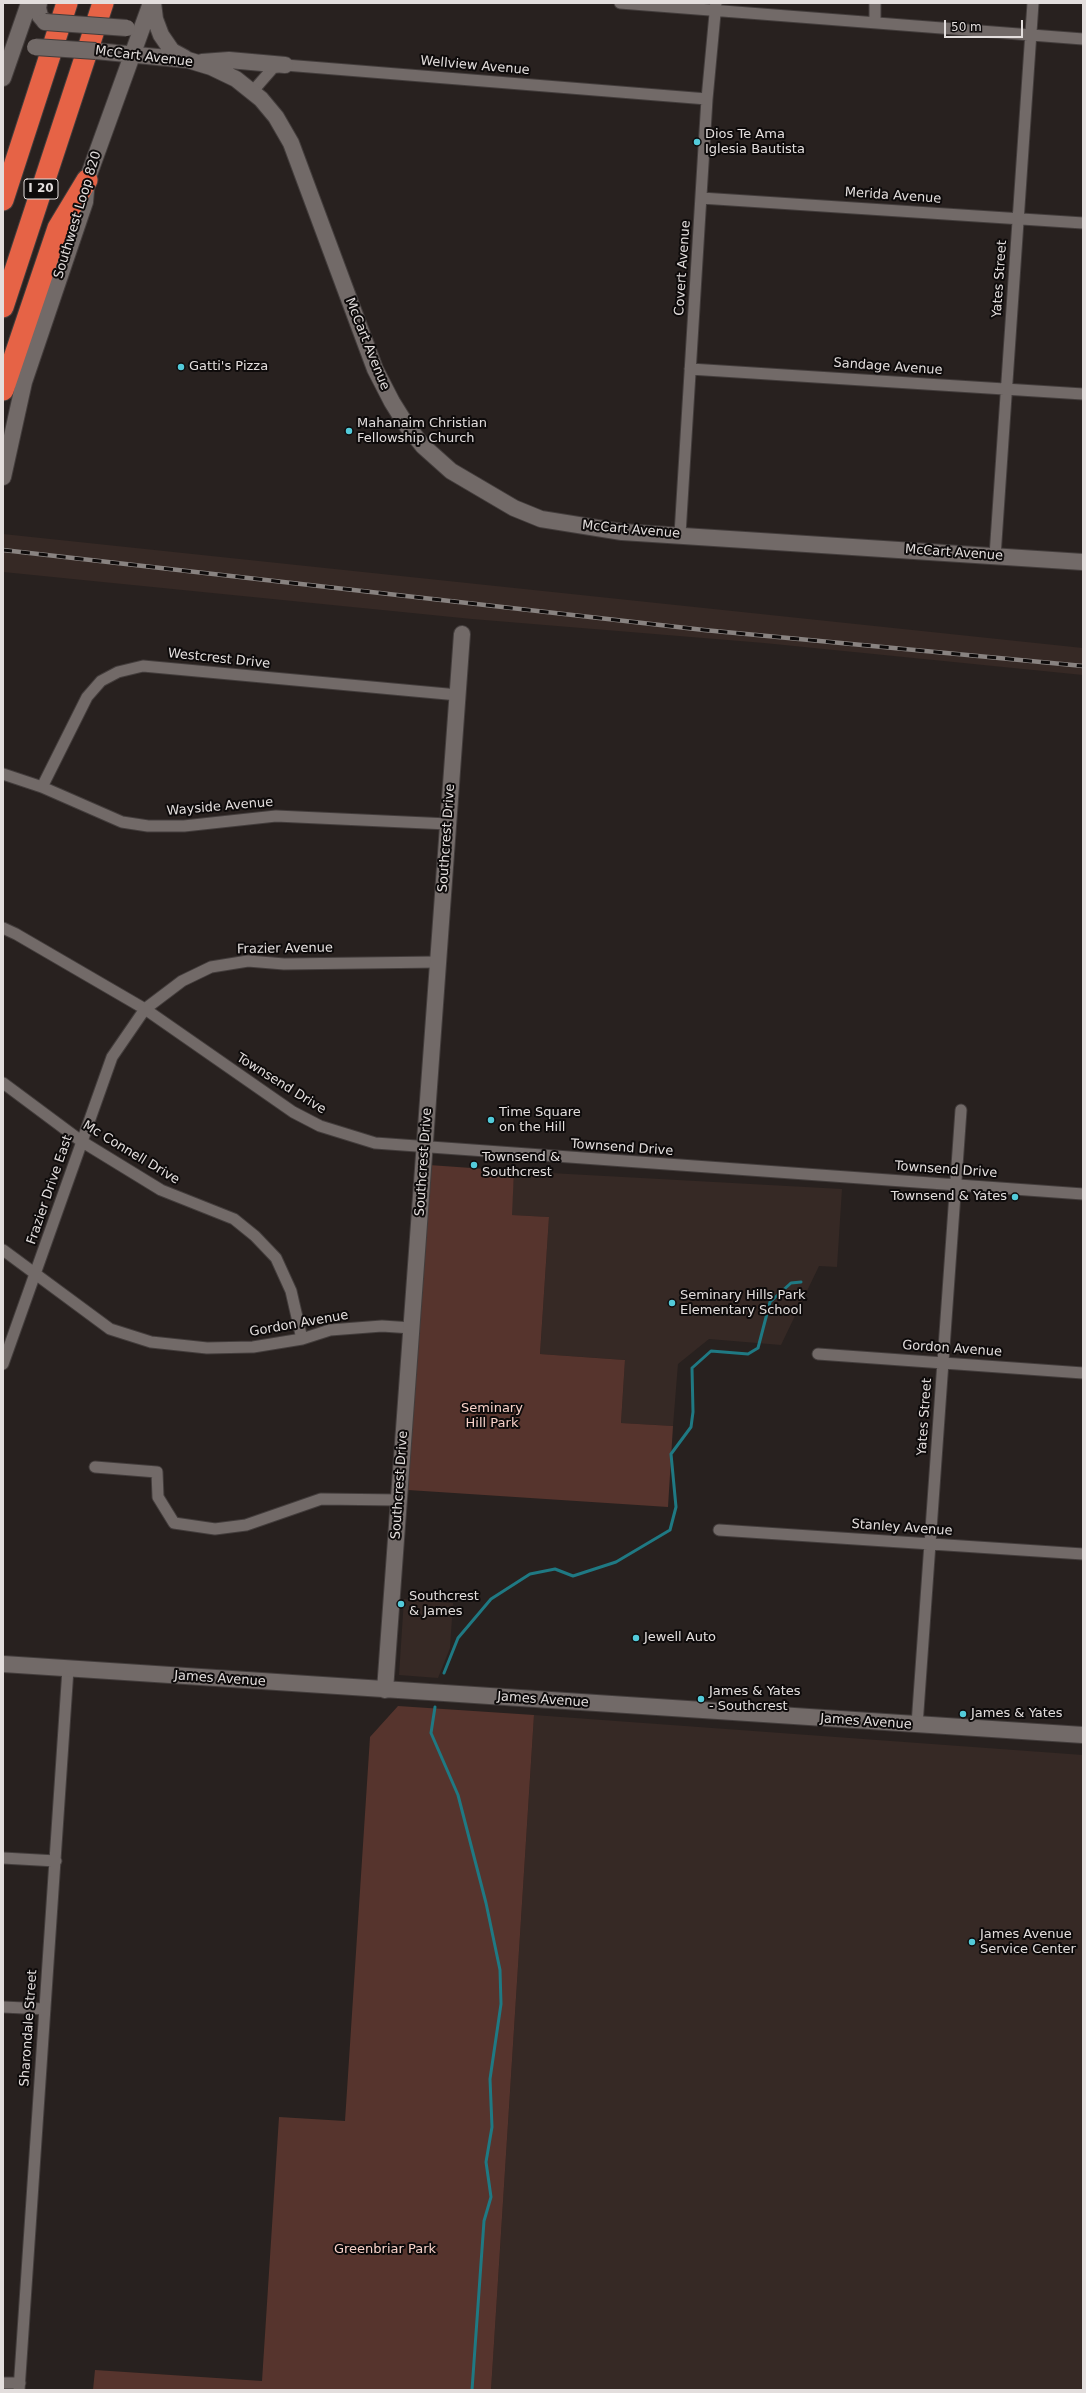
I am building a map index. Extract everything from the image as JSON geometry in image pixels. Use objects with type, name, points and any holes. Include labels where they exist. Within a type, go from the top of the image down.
[{"type":"highway","name":"I 20","points":[[3,200],[67,3]]},
{"type":"highway","name":"I 20","points":[[3,307],[103,3]]},
{"type":"highway","points":[[3,390],[58,228],[87,180]]},
{"type":"main road","points":[[3,78],[8,45],[29,3]]},
{"type":"main road","points":[[39,3],[38,8],[40,16],[45,22],[127,28],[137,26],[144,20]]},
{"type":"main road","points":[[152,3],[157,26],[166,44],[172,51],[193,62],[230,60],[285,65]]},
{"type":"main road","name":"Southwest Loop 820","points":[[3,477],[24,382],[85,202],[87,180],[144,20],[152,3]]},
{"type":"main road","name":"McCart Avenue","points":[[8,45],[132,53],[193,62],[236,79],[252,92],[276,117],[291,143],[375,368],[396,409],[423,446],[452,472],[486,494],[541,519],[615,531],[680,534],[1083,562]]},
{"type":"main road","name":"Southcrest Drive","points":[[386,1690],[462,634]]},
{"type":"main road","name":"James Avenue","points":[[3,1664],[1083,1736]]},
{"type":"street","points":[[620,3],[715,7],[1083,39]]},
{"type":"street","points":[[875,22],[876,3]]},
{"type":"street","name":"Yates Street","points":[[994,556],[1019,219],[1033,3]]},
{"type":"street","name":"Covert Avenue","points":[[680,534],[707,99],[715,7]]},
{"type":"street","points":[[252,92],[273,68],[285,65]]},
{"type":"street","name":"Wellview Avenue","points":[[285,65],[707,99]]},
{"type":"street","name":"Merida Avenue","points":[[701,198],[1083,223]]},
{"type":"street","name":"Sandage Avenue","points":[[690,369],[1083,394]]},
{"type":"street","name":"Westcrest Drive","points":[[42,787],[87,697],[101,681],[118,672],[143,666],[458,695]]},
{"type":"street","name":"Wayside Avenue","points":[[3,774],[42,787],[122,822],[148,826],[184,826],[276,816],[448,824]]},
{"type":"street","name":"Townsend Drive","points":[[3,928],[16,934],[144,1009],[287,1108],[320,1126],[375,1143],[425,1148],[1083,1194]]},
{"type":"street","name":"Frazier Avenue","points":[[144,1009],[182,981],[211,967],[248,961],[284,964],[438,962]]},
{"type":"street","name":"Frazier Drive East","points":[[3,1364],[36,1275],[81,1141],[112,1057],[144,1009]]},
{"type":"street","name":"Mc Connell Drive","points":[[3,1083],[81,1141],[161,1190],[234,1219],[255,1236],[276,1258],[291,1291],[302,1339]]},
{"type":"street","name":"Yates Street","points":[[917,1725],[961,1110]]},
{"type":"street","name":"Gordon Avenue","points":[[3,1250],[110,1329],[151,1342],[207,1348],[252,1347],[302,1339],[330,1330],[382,1326],[412,1328]]},
{"type":"street","name":"Gordon Avenue","points":[[818,1354],[1083,1373]]},
{"type":"street","points":[[95,1468],[157,1472],[158,1497],[174,1523],[215,1529],[246,1525],[321,1499],[399,1500]]},
{"type":"street","name":"Stanley Avenue","points":[[719,1530],[1083,1554]]},
{"type":"street","name":"Sharondale Street","points":[[20,2387],[68,1669]]},
{"type":"street","points":[[3,1858],[56,1861]]},
{"type":"street","points":[[3,2008],[45,2009]]},
{"type":"street","points":[[3,2382],[20,2387]]},
{"type":"shaded area","points":[[3,534],[1083,648],[1083,675],[764,643],[472,619],[3,572]]},
{"type":"shaded area","name":"Seminary Hills Park Elementary School","points":[[514,1171],[842,1189],[837,1267],[819,1266],[781,1345],[709,1339],[678,1364],[673,1426],[621,1423],[625,1360],[540,1354],[549,1217],[511,1215]]},
{"type":"shaded area","points":[[404,1599],[453,1603],[450,1648],[438,1678],[399,1675]]},
{"type":"shaded area","points":[[534,1715],[1083,1755],[1083,2390],[491,2390]]},
{"type":"green space","name":"Seminary Hill Park","points":[[429,1165],[514,1171],[512,1215],[549,1217],[540,1354],[625,1360],[621,1423],[673,1426],[668,1507],[408,1490]]},
{"type":"green space","name":"Greenbriar Park","points":[[398,1706],[534,1715],[491,2390],[93,2390],[95,2370],[262,2381],[279,2117],[345,2121],[370,1737]]},
{"type":"waterway","points":[[444,1673],[458,1638],[491,1599],[530,1574],[555,1569],[573,1576],[616,1562],[670,1530],[676,1507],[671,1454],[691,1427],[693,1412],[692,1368],[711,1351],[748,1354],[758,1348],[770,1302],[791,1283],[801,1282]]},
{"type":"waterway","points":[[435,1707],[431,1733],[458,1795],[486,1903],[500,1970],[501,2004],[490,2079],[492,2127],[486,2162],[491,2197],[484,2221],[472,2390]]},
{"type":"railway","points":[[3,550],[704,630],[1083,666]]},
{"type":"place","name":"Dios Te Ama Iglesia Bautista","points":[[697,142]]},
{"type":"place","name":"Gatti's Pizza","points":[[181,367]]},
{"type":"place","name":"Mahanaim Christian Fellowship Church","points":[[349,431]]},
{"type":"place","name":"Time Square on the Hill","points":[[491,1120]]},
{"type":"place","name":"Townsend & Southcrest","points":[[474,1165]]},
{"type":"place","name":"Townsend & Yates","points":[[1015,1197]]},
{"type":"place","name":"Seminary Hills Park Elementary School","points":[[672,1303]]},
{"type":"place","name":"Southcrest & James","points":[[401,1604]]},
{"type":"place","name":"Jewell Auto","points":[[636,1638]]},
{"type":"place","name":"James & Yates - Southcrest","points":[[701,1699]]},
{"type":"place","name":"James & Yates","points":[[963,1714]]},
{"type":"place","name":"James Avenue Service Center","points":[[972,1942]]}]
